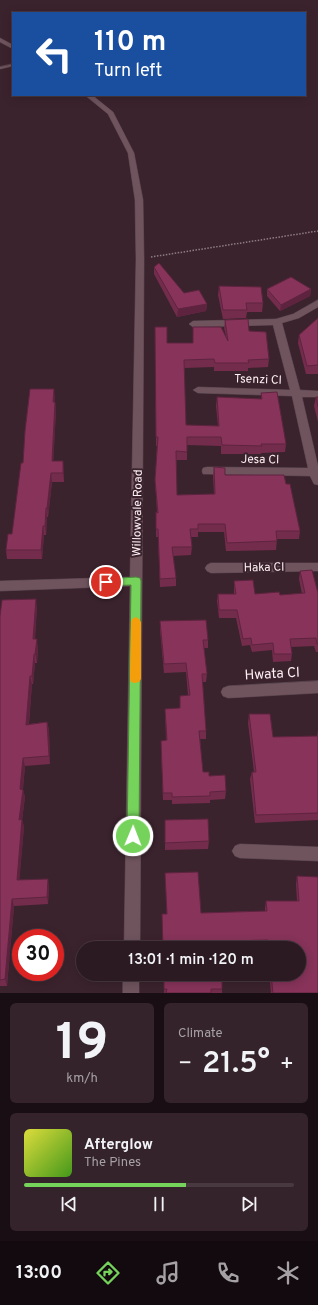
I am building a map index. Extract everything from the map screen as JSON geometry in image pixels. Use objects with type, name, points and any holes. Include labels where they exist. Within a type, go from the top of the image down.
[{"type":"street","points":[[0,40],[12,46]]},
{"type":"street","name":"Willowvale Road","points":[[89,96],[111,113],[132,153],[139,200],[140,259],[132,941]]},
{"type":"street","points":[[193,324],[277,322],[296,316],[318,303]]},
{"type":"street","points":[[277,322],[317,475]]},
{"type":"street","name":"Tsenzi Cl","points":[[198,390],[318,394]]},
{"type":"street","name":"Jesa Cl","points":[[207,471],[317,475]]},
{"type":"street","name":"Haka Cl","points":[[211,568],[318,566]]},
{"type":"street","points":[[0,586],[136,581]]},
{"type":"street","name":"Hwata Cl","points":[[228,692],[318,687]]},
{"type":"street","points":[[240,851],[318,854]]},
{"type":"street","points":[[131,981],[131,993]]},
{"type":"lane","points":[[0,68],[12,65]]},
{"type":"path","points":[[140,259],[318,231]]},
{"type":"building","points":[[159,263],[184,293],[199,290],[207,304],[178,309],[154,267]]},
{"type":"building","points":[[291,277],[311,289],[281,305],[267,289]]},
{"type":"building","points":[[219,286],[261,287],[263,303],[246,303],[247,310],[223,310]]},
{"type":"building","points":[[318,318],[318,365],[307,366],[299,335]]},
{"type":"building","points":[[248,319],[249,331],[266,332],[269,359],[248,360],[249,363],[215,363],[214,359],[184,360],[186,425],[219,426],[217,397],[262,399],[261,393],[277,392],[286,444],[261,444],[262,446],[222,445],[221,437],[187,437],[187,452],[176,451],[177,495],[215,494],[214,467],[225,468],[225,475],[284,475],[286,484],[290,484],[300,531],[276,531],[277,541],[227,543],[225,524],[198,524],[198,529],[190,529],[192,547],[172,547],[176,578],[160,579],[158,529],[156,529],[156,512],[158,513],[155,480],[158,437],[156,437],[155,327],[167,327],[167,343],[193,343],[193,327],[221,327],[228,341],[225,320]]},
{"type":"building","points":[[30,389],[54,389],[53,402],[55,402],[52,461],[63,461],[63,473],[51,473],[41,550],[6,550],[8,534],[12,534],[21,463],[23,463]]},
{"type":"building","points":[[312,570],[318,593],[318,644],[316,638],[290,639],[292,654],[274,654],[273,643],[252,645],[251,638],[243,639],[237,610],[219,610],[218,594],[236,594],[234,581],[253,580],[255,594],[279,592],[280,595],[305,593],[300,571]]},
{"type":"building","points":[[36,599],[33,639],[37,639],[32,676],[30,676],[26,725],[47,722],[49,756],[23,758],[20,789],[23,790],[19,820],[22,819],[17,880],[48,879],[47,897],[12,899],[5,979],[0,980],[0,616],[2,600]]},
{"type":"building","points":[[206,620],[208,640],[203,640],[207,674],[202,674],[206,731],[199,731],[203,772],[209,772],[209,776],[225,775],[226,791],[210,792],[210,796],[172,797],[172,793],[163,793],[161,741],[167,740],[165,709],[180,708],[180,696],[190,695],[186,663],[164,664],[160,621]]},
{"type":"building","points":[[249,714],[270,714],[273,737],[318,736],[318,813],[256,815],[252,772],[256,772]]},
{"type":"building","points":[[208,819],[209,841],[165,843],[165,820]]},
{"type":"building","points":[[198,872],[201,913],[267,911],[266,901],[299,901],[297,876],[318,877],[318,993],[273,993],[272,981],[306,981],[306,941],[163,941],[162,914],[167,914],[165,873]]},
{"type":"building","points":[[164,981],[222,981],[222,989],[211,989],[211,993],[166,993],[167,989],[164,989]]},
{"type":"slow traffic","points":[[135,679],[136,622]]},
{"type":"route","points":[[106,582],[136,581],[133,836]]}]
